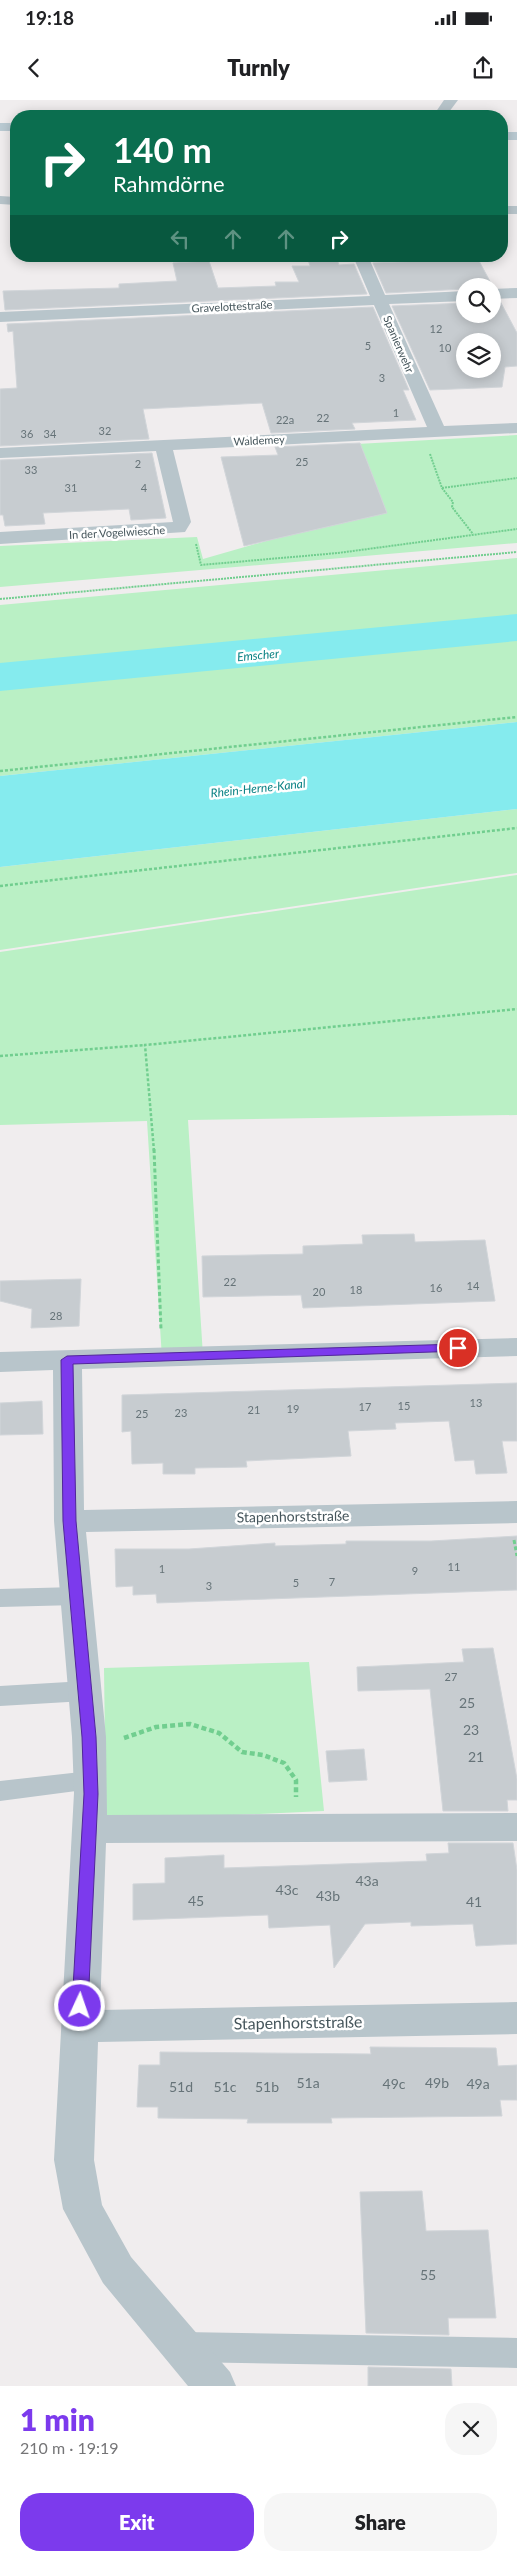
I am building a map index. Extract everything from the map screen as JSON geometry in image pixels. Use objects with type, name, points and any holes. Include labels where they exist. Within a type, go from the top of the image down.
[{"type":"street","name":"Spanierwehr","points":[[363,262],[379,299],[430,432]]},
{"type":"street","points":[[501,294],[517,293]]},
{"type":"street","name":"Gravelottestraße","points":[[0,317],[456,296]]},
{"type":"street","name":"Waldemey","points":[[0,452],[517,428]]},
{"type":"street","name":"In der Vogelwiesche","points":[[0,538],[178,528],[182,522],[162,445]]},
{"type":"street","points":[[0,1362],[517,1346]]},
{"type":"street","points":[[67,1360],[69,1521],[89,1737],[90,1781],[90,1829],[74,2160],[83,2209],[117,2270],[215,2386]]},
{"type":"street","name":"Stapenhorststraße","points":[[69,1521],[517,1512]]},
{"type":"street","points":[[90,1829],[517,1827]]},
{"type":"street","name":"Stapenhorststraße","points":[[79,2026],[517,2018]]},
{"type":"lane","points":[[0,1598],[76,1596]]},
{"type":"lane","points":[[0,1696],[85,1691]]},
{"type":"lane","points":[[0,1791],[90,1781]]},
{"type":"lane","points":[[184,2347],[517,2353]]},
{"type":"path","points":[[430,432],[442,488],[453,502],[452,507],[474,535]]},
{"type":"path","points":[[442,488],[517,478]]},
{"type":"path","points":[[178,528],[193,535],[201,565],[338,553],[517,529]]},
{"type":"path","points":[[0,599],[517,552]]},
{"type":"path","points":[[0,771],[517,717]]},
{"type":"path","points":[[0,886],[517,828]]},
{"type":"path","points":[[0,1056],[145,1045],[517,1009]]},
{"type":"path","points":[[145,1045],[153,1123],[162,1358]]},
{"type":"path","points":[[89,1737],[129,1738],[156,1727],[190,1724],[219,1733],[242,1752],[262,1755],[284,1763],[296,1780],[294,1828]]},
{"type":"green space","points":[[517,435],[517,543],[0,587],[0,546],[197,537],[203,559],[294,533],[339,445]]},
{"type":"green space","points":[[517,558],[517,722],[0,776],[0,605]]},
{"type":"green space","points":[[517,809],[517,873],[0,950],[0,867]]},
{"type":"green space","points":[[517,875],[517,1115],[188,1120],[203,1356],[162,1358],[147,1121],[0,1125],[0,952]]},
{"type":"green space","points":[[309,1662],[324,1811],[106,1821],[104,1668]]},
{"type":"water","name":"Emscher","points":[[517,614],[517,641],[0,691],[0,663]]},
{"type":"water","name":"Rhein-Herne-Kanal","points":[[517,722],[517,809],[0,867],[0,776]]},
{"type":"building","points":[[209,262],[218,288],[276,286],[275,282],[299,282],[292,266],[310,266],[309,262],[338,262],[339,265],[354,264],[367,294],[5,310],[3,291],[119,288],[119,284],[177,281],[173,263]]},
{"type":"building","points":[[480,262],[488,278],[456,278],[456,289],[386,293],[373,263]]},
{"type":"building","points":[[456,303],[456,323],[501,323],[501,303],[517,333],[517,366],[505,367],[502,387],[430,390],[392,306]]},
{"type":"building","points":[[373,307],[409,390],[403,390],[416,420],[352,423],[355,429],[271,433],[262,403],[143,409],[149,439],[0,446],[0,389],[17,388],[13,331],[8,332],[7,324]]},
{"type":"building","points":[[360,443],[387,513],[244,546],[221,457],[278,455],[275,447]]},
{"type":"building","points":[[152,453],[166,518],[131,520],[129,509],[43,513],[45,524],[5,526],[3,515],[0,515],[0,460]]},
{"type":"building","points":[[414,1234],[415,1242],[485,1240],[495,1301],[303,1308],[301,1295],[203,1297],[202,1256],[303,1254],[303,1246],[363,1244],[362,1235]]},
{"type":"building","points":[[81,1279],[79,1326],[31,1328],[32,1309],[0,1301],[0,1281]]},
{"type":"building","points":[[517,1383],[517,1441],[502,1441],[507,1473],[476,1474],[474,1460],[455,1461],[449,1421],[395,1423],[396,1429],[348,1431],[351,1456],[246,1461],[247,1467],[195,1468],[195,1474],[163,1474],[163,1463],[132,1464],[131,1431],[122,1432],[122,1395]]},
{"type":"building","points":[[42,1401],[43,1434],[0,1435],[0,1403]]},
{"type":"building","points":[[517,1536],[517,1590],[157,1603],[156,1594],[133,1595],[133,1586],[116,1587],[115,1549],[189,1549],[275,1543],[275,1546],[346,1544],[346,1541],[431,1541]]},
{"type":"building","points":[[493,1648],[517,1779],[517,1800],[507,1800],[508,1811],[443,1811],[430,1689],[358,1691],[357,1667],[464,1662],[462,1649]]},
{"type":"building","points":[[364,1749],[367,1780],[329,1782],[326,1751]]},
{"type":"building","points":[[448,1843],[513,1843],[517,1870],[517,1944],[476,1946],[473,1924],[411,1926],[411,1922],[365,1924],[334,1968],[330,1925],[269,1928],[268,1915],[133,1920],[133,1884],[165,1883],[165,1858],[224,1855],[224,1868],[427,1861],[426,1854],[449,1853]]},
{"type":"building","points":[[370,2047],[496,2048],[498,2066],[517,2065],[517,2100],[500,2100],[502,2116],[331,2118],[332,2123],[247,2123],[248,2119],[158,2118],[158,2107],[137,2107],[139,2065],[160,2065],[160,2052],[371,2054]]},
{"type":"building","points":[[422,2191],[426,2231],[488,2230],[496,2318],[448,2318],[449,2335],[366,2333],[360,2192]]},
{"type":"building","points":[[368,2367],[451,2369],[452,2386],[368,2386]]},
{"type":"route","points":[[80,2006],[91,1794],[89,1737],[69,1521],[67,1360],[458,1348]]}]
